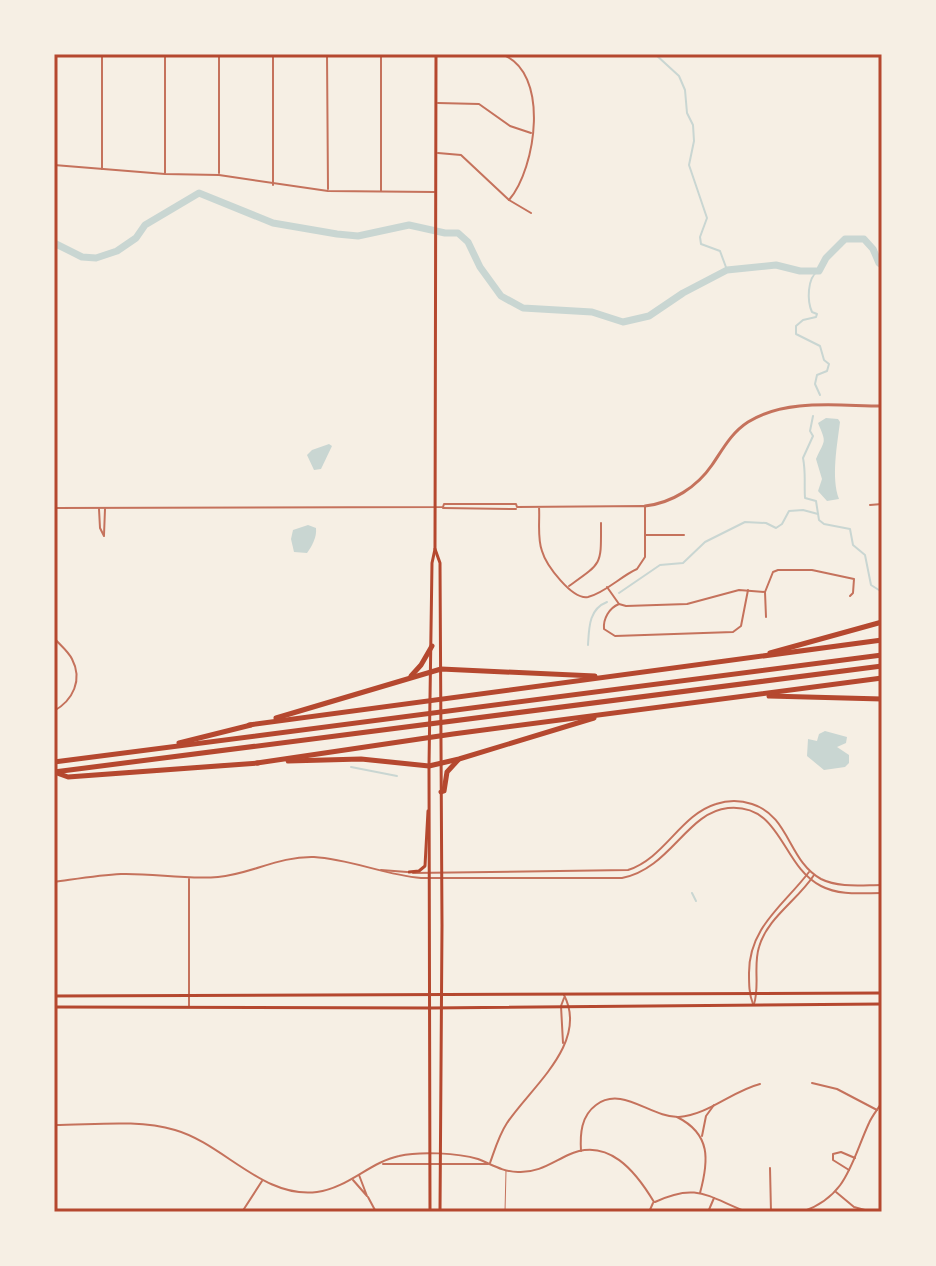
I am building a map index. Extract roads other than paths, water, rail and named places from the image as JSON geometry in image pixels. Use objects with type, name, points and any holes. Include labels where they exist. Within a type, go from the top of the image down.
[{"type":"highway","points":[[762,656],[882,622]]},
{"type":"highway","points":[[249,725],[882,640]]},
{"type":"highway","points":[[410,677],[432,646]]},
{"type":"highway","points":[[54,762],[882,655]]},
{"type":"highway","points":[[55,772],[882,666]]},
{"type":"highway","points":[[156,750],[441,669],[608,676]]},
{"type":"highway","points":[[257,763],[882,678]]},
{"type":"highway","points":[[752,695],[882,699]]},
{"type":"highway","points":[[55,772],[68,777],[337,758],[429,766],[605,714]]},
{"type":"highway","points":[[441,792],[444,791],[447,772],[459,759]]},
{"type":"main road","points":[[430,1212],[429,766],[432,563],[435,549],[436,54]]},
{"type":"main road","points":[[435,549],[440,563],[441,669],[440,1212]]},
{"type":"main road","points":[[409,872],[419,871],[425,866],[425,825],[429,804]]},
{"type":"main road","points":[[54,996],[882,993]]},
{"type":"main road","points":[[54,1007],[882,1004]]},
{"type":"street","points":[[102,54],[102,169]]},
{"type":"street","points":[[165,54],[165,174]]},
{"type":"street","points":[[219,54],[219,175]]},
{"type":"street","points":[[273,54],[273,185]]},
{"type":"street","points":[[327,54],[328,191]]},
{"type":"street","points":[[381,54],[381,191]]},
{"type":"street","points":[[501,54],[517,63],[528,79],[533,115],[523,178],[509,200]]},
{"type":"street","points":[[436,103],[479,104],[510,126],[532,133]]},
{"type":"street","points":[[436,153],[461,155],[509,200],[531,213]]},
{"type":"street","points":[[54,165],[219,175],[328,191],[435,192]]},
{"type":"street","points":[[54,508],[443,507],[444,504],[645,506],[665,502],[694,485],[732,436],[762,414],[796,406],[882,406]]},
{"type":"street","points":[[870,505],[882,504]]},
{"type":"street","points":[[539,507],[541,549],[567,587],[584,598],[637,569],[642,563],[645,557],[645,506]]},
{"type":"street","points":[[99,507],[100,528],[104,536],[105,507]]},
{"type":"street","points":[[567,587],[595,568],[601,553],[601,523]]},
{"type":"street","points":[[645,535],[684,535]]},
{"type":"street","points":[[766,617],[765,592],[773,572],[812,570],[854,579],[850,596]]},
{"type":"street","points":[[607,587],[619,604]]},
{"type":"street","points":[[748,590],[741,626],[733,632],[615,636],[604,629],[603,622],[614,606],[619,604],[687,604],[730,591],[748,590],[765,592]]},
{"type":"street","points":[[54,638],[72,661],[75,688],[69,699],[54,711]]},
{"type":"street","points":[[441,876],[628,870],[653,857],[705,808],[736,801],[759,806],[775,817],[800,859],[815,874],[837,884],[882,885]]},
{"type":"street","points":[[54,882],[121,874],[189,878],[228,876],[302,857],[324,858],[389,874],[630,877],[654,865],[709,814],[737,808],[757,813],[768,820],[782,838],[793,862],[811,880],[838,892],[882,893]]},
{"type":"street","points":[[377,870],[430,876]]},
{"type":"street","points":[[753,1005],[749,994],[750,955],[763,924],[810,871]]},
{"type":"street","points":[[753,1005],[757,994],[757,957],[767,930],[815,874]]},
{"type":"street","points":[[189,878],[189,1007]]},
{"type":"street","points":[[874,885],[874,893]]},
{"type":"street","points":[[750,955],[757,957]]},
{"type":"street","points":[[563,1044],[561,1006],[564,995]]},
{"type":"street","points":[[490,1164],[508,1122],[550,1070],[570,1033],[570,1006],[564,995]]},
{"type":"street","points":[[812,1083],[837,1089],[877,1110],[882,1108]]},
{"type":"street","points":[[676,1117],[694,1113],[740,1090],[760,1084]]},
{"type":"street","points":[[581,1151],[581,1129],[585,1118],[603,1100],[616,1098],[676,1117],[688,1123],[701,1137]]},
{"type":"street","points":[[802,1212],[813,1208],[835,1191],[850,1171],[869,1123],[882,1102]]},
{"type":"street","points":[[700,1193],[706,1162],[701,1137],[706,1116],[714,1104]]},
{"type":"street","points":[[54,1125],[143,1125],[176,1130],[198,1139],[262,1180],[286,1190],[308,1193],[334,1188],[399,1156],[468,1157],[506,1171],[538,1170],[581,1151],[604,1152],[619,1159],[638,1177],[654,1202]]},
{"type":"street","points":[[850,1171],[833,1160],[833,1154],[841,1152],[856,1159]]},
{"type":"street","points":[[381,1164],[490,1164]]},
{"type":"street","points":[[770,1168],[771,1212]]},
{"type":"street","points":[[359,1175],[376,1212]]},
{"type":"street","points":[[352,1179],[367,1196]]},
{"type":"street","points":[[242,1212],[262,1180]]},
{"type":"street","points":[[649,1212],[654,1202],[680,1191],[700,1193],[747,1212]]},
{"type":"street","points":[[835,1191],[854,1207],[872,1212]]},
{"type":"street","points":[[708,1212],[714,1198]]},
{"type":"lane","points":[[505,1212],[506,1171]]},
{"type":"waterway","points":[[655,54],[679,76],[685,90],[694,141],[689,165],[707,218],[700,237],[701,244],[720,251],[727,270]]},
{"type":"waterway","points":[[54,243],[82,257],[96,258],[117,251],[136,238],[145,225],[199,193],[273,223],[337,234],[358,236],[409,225],[458,233],[468,242],[480,267],[501,296],[523,308],[592,312],[623,322],[649,316],[683,293],[727,270],[776,265],[800,271],[819,271],[826,258],[845,239],[864,239],[882,265]]},
{"type":"waterway","points":[[818,271],[809,290],[810,307],[817,314],[816,317],[803,320],[796,326],[796,334],[820,346],[824,360],[829,364],[827,371],[817,375],[815,384],[820,395]]},
{"type":"waterway","points":[[813,416],[810,431],[813,436],[803,458],[805,498],[816,501],[819,520],[824,524],[850,529],[853,545],[865,555],[871,585],[882,592]]},
{"type":"waterway","points":[[619,593],[660,565],[683,563],[705,542],[745,522],[766,523],[776,528],[789,511],[803,510],[818,514]]},
{"type":"waterway","points":[[588,645],[593,614],[607,602]]},
{"type":"waterway","points":[[351,767],[397,776]]},
{"type":"waterway","points":[[692,893],[696,901]]}]
